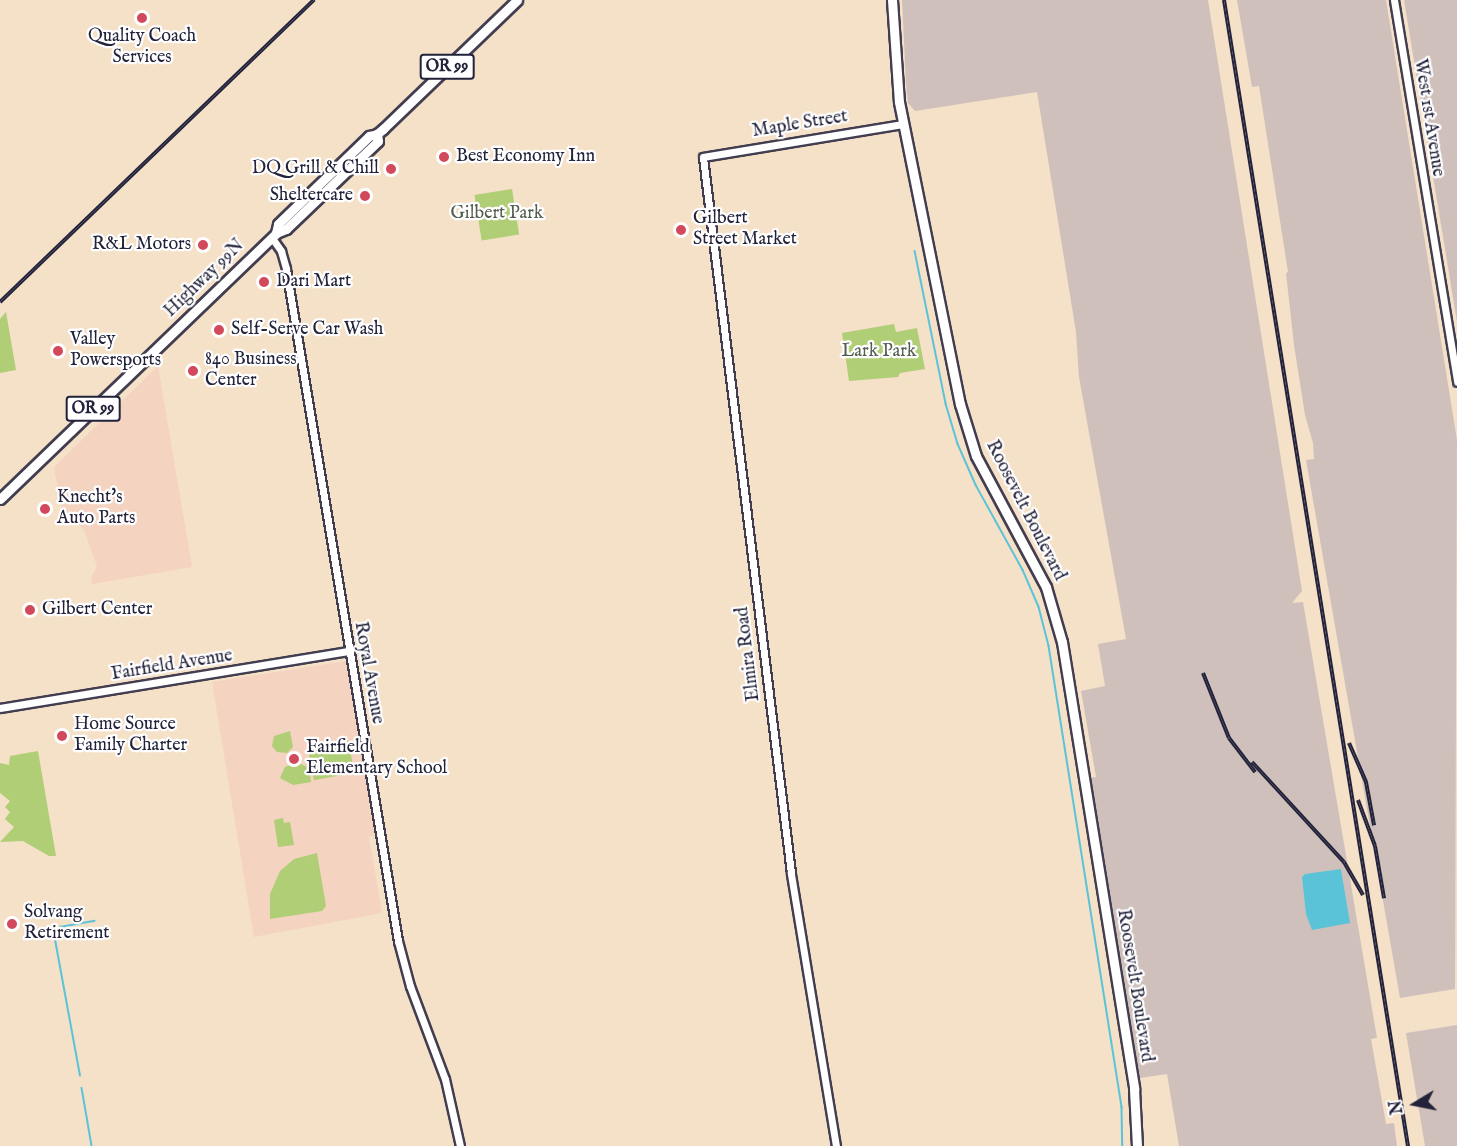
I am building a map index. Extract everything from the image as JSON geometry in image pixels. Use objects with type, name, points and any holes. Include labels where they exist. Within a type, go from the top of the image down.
[{"type":"main road","name":"Highway 99N","points":[[0,499],[274,235],[286,229],[378,141],[377,134],[517,0]]},
{"type":"main road","name":"Roosevelt Boulevard","points":[[892,0],[895,71],[902,124],[967,430],[987,477],[1046,587],[1062,642],[1134,1089],[1137,1146]]},
{"type":"street","name":"West 1st Avenue","points":[[1394,0],[1457,382]]},
{"type":"street","name":"Maple Street","points":[[703,156],[902,124]]},
{"type":"street","name":"Elmira Road","points":[[703,156],[791,873],[836,1146]]},
{"type":"street","name":"Royal Avenue","points":[[274,235],[286,269],[398,941],[410,986],[445,1079],[460,1146]]},
{"type":"street","name":"Fairfield Avenue","points":[[0,708],[349,651]]},
{"type":"shaded area","points":[[902,0],[1208,0],[1302,591],[1292,603],[1303,602],[1377,1038],[1371,1039],[1386,1124],[1394,1123],[1397,1146],[1179,1146],[1167,1074],[1140,1078],[1089,778],[1096,777],[1081,691],[1105,686],[1098,644],[1126,639],[1079,377],[1076,332],[1037,92],[915,111],[908,103]]},
{"type":"shaded area","points":[[1237,0],[1386,0],[1457,440],[1455,989],[1400,998],[1306,460],[1314,459],[1313,443],[1305,415],[1294,345],[1286,273],[1288,272],[1259,86],[1252,87]]},
{"type":"shaded area","points":[[1404,0],[1457,0],[1457,322]]},
{"type":"shaded area","points":[[158,366],[192,567],[92,584],[91,578],[97,566],[84,530],[61,506],[54,467]]},
{"type":"shaded area","name":"Fairfield Elementary School","points":[[346,661],[375,835],[369,837],[382,913],[254,937],[212,682]]},
{"type":"shaded area","points":[[1457,1025],[1457,1146],[1425,1146],[1406,1033]]},
{"type":"green space","name":"Gilbert Park","points":[[512,189],[519,234],[482,240],[474,195]]},
{"type":"green space","points":[[6,312],[16,370],[0,373],[0,319]]},
{"type":"green space","name":"Lark Park","points":[[894,324],[896,332],[917,328],[925,369],[900,373],[898,377],[849,381],[842,333]]},
{"type":"green space","points":[[290,731],[293,747],[287,753],[277,752],[272,746],[274,736]]},
{"type":"green space","points":[[348,740],[354,772],[314,780],[308,748]]},
{"type":"green space","points":[[38,751],[56,856],[49,856],[23,841],[0,842],[14,827],[5,819],[10,812],[5,807],[10,801],[0,793],[0,763],[9,765],[10,756]]},
{"type":"green space","points":[[297,762],[309,768],[311,782],[293,785],[280,778],[285,767]]},
{"type":"green space","points":[[283,818],[284,823],[290,822],[294,845],[278,847],[274,820]]},
{"type":"green space","points":[[317,853],[326,906],[322,911],[270,919],[270,894],[280,871],[294,859]]},
{"type":"water","points":[[1341,869],[1350,923],[1312,930],[1306,914],[1302,877],[1305,874]]},
{"type":"waterway","points":[[915,251],[946,404],[958,444],[976,485],[1023,570],[1039,607],[1049,646],[1122,1107],[1123,1146]]},
{"type":"waterway","points":[[80,1076],[55,940],[60,927],[94,921]]},
{"type":"waterway","points":[[82,1088],[92,1146]]},
{"type":"railway","points":[[0,302],[314,0]]},
{"type":"railway","points":[[1224,0],[1408,1146]]},
{"type":"railway","points":[[1203,673],[1229,738],[1255,772]]},
{"type":"railway","points":[[1349,743],[1366,782],[1374,825]]},
{"type":"railway","points":[[1252,762],[1344,862],[1363,895]]},
{"type":"railway","points":[[1358,800],[1375,846],[1384,898]]},
{"type":"place","name":"Quality Coach Services","points":[[142,18]]},
{"type":"place","name":"Best Economy Inn","points":[[444,157]]},
{"type":"place","name":"DQ Grill & Chill","points":[[391,169]]},
{"type":"place","name":"Sheltercare","points":[[365,196]]},
{"type":"place","name":"Gilbert Street Market","points":[[681,230]]},
{"type":"place","name":"R&L Motors","points":[[203,245]]},
{"type":"place","name":"Dari Mart","points":[[264,282]]},
{"type":"place","name":"Self-Serve Car Wash","points":[[219,330]]},
{"type":"place","name":"Valley Powersports","points":[[58,351]]},
{"type":"place","name":"840 Business Center","points":[[193,371]]},
{"type":"place","name":"Knecht's Auto Parts","points":[[45,509]]},
{"type":"place","name":"Gilbert Center","points":[[30,610]]},
{"type":"place","name":"Home Source Family Charter","points":[[62,736]]},
{"type":"place","name":"Fairfield Elementary School","points":[[294,759]]},
{"type":"place","name":"Solvang Retirement","points":[[12,924]]}]
